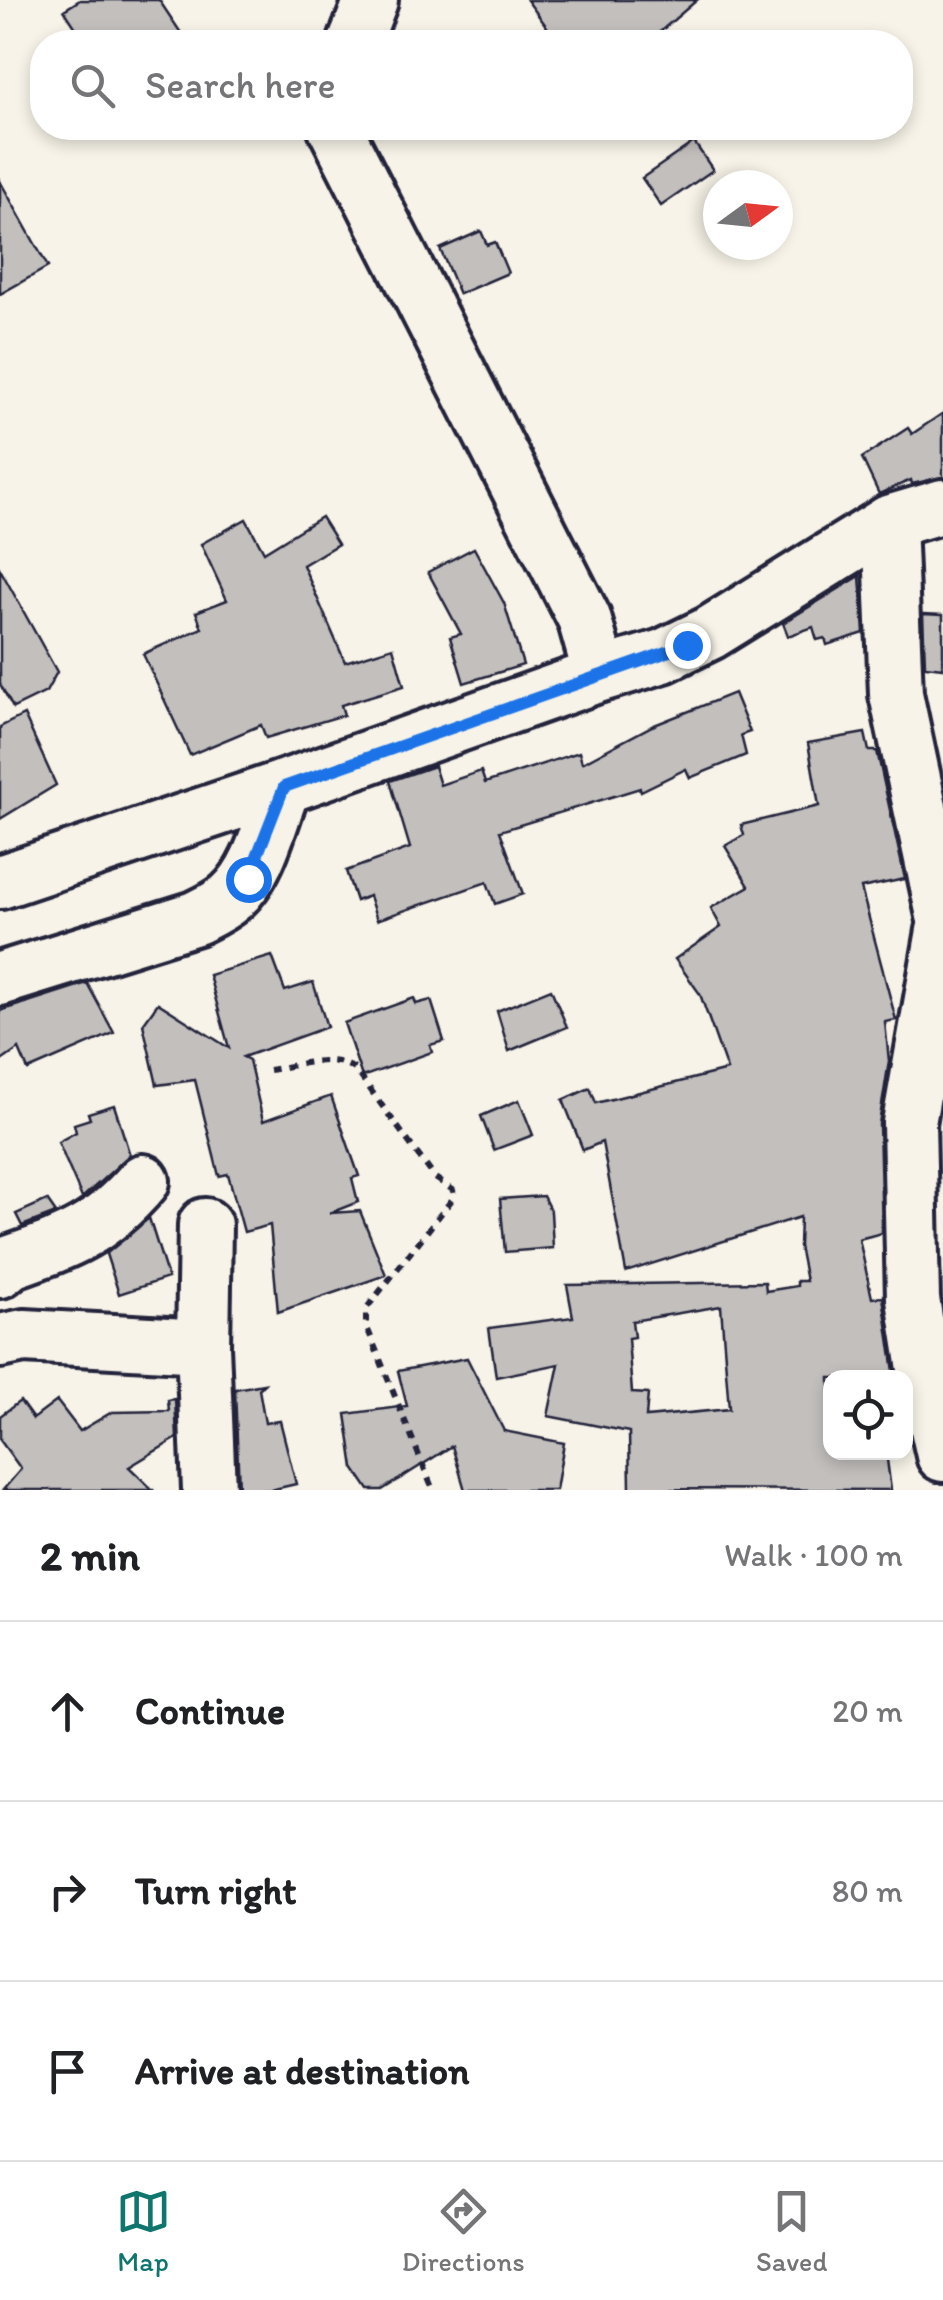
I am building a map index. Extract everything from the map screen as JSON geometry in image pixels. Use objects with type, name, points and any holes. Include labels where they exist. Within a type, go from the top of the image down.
[{"type":"street","points":[[359,30],[370,0]]},
{"type":"street","points":[[341,140],[584,618],[600,674]]},
{"type":"street","points":[[0,882],[687,645],[888,522],[943,506]]},
{"type":"street","points":[[888,522],[896,694],[942,907],[909,1123],[913,1300],[943,1455]]},
{"type":"street","points":[[0,978],[196,918],[217,907],[248,879],[284,787]]},
{"type":"street","points":[[0,1271],[11,1262],[90,1231],[121,1208],[143,1181]]},
{"type":"street","points":[[205,1225],[203,1346],[208,1490]]},
{"type":"street","points":[[0,1341],[24,1336],[203,1346]]},
{"type":"path","points":[[269,1070],[332,1060],[347,1063],[435,1178],[453,1190],[454,1198],[366,1309],[366,1325],[434,1490]]},
{"type":"building","points":[[80,0],[159,0],[179,30],[77,30],[64,10]]},
{"type":"building","points":[[527,0],[697,0],[662,30],[549,30]]},
{"type":"building","points":[[694,142],[713,170],[703,170],[703,177],[661,206],[642,178]]},
{"type":"building","points":[[0,181],[48,267],[0,294]]},
{"type":"building","points":[[481,231],[487,245],[495,242],[508,273],[459,294],[440,249]]},
{"type":"building","points":[[943,413],[943,477],[912,484],[911,480],[879,494],[862,458],[908,428],[912,434]]},
{"type":"building","points":[[321,517],[338,544],[303,565],[345,662],[393,647],[404,686],[341,705],[344,715],[266,738],[261,725],[190,755],[143,654],[202,628],[196,612],[227,600],[201,544],[246,519],[264,552]]},
{"type":"building","points":[[474,548],[504,603],[523,665],[464,683],[450,637],[461,634],[428,572]]},
{"type":"building","points":[[0,569],[57,672],[46,692],[13,708],[0,684]]},
{"type":"building","points":[[860,576],[864,633],[827,645],[825,638],[817,640],[813,627],[788,636],[783,623]]},
{"type":"building","points":[[923,614],[943,615],[943,668],[925,666]]},
{"type":"building","points":[[734,693],[750,732],[741,735],[746,755],[690,778],[686,769],[641,791],[640,788],[500,831],[523,894],[495,904],[487,882],[377,920],[369,896],[356,901],[346,871],[410,848],[390,781],[434,766],[440,785],[481,771],[485,783],[579,752],[582,763],[652,726]]},
{"type":"building","points":[[24,715],[56,785],[0,819],[0,727]]},
{"type":"building","points":[[865,733],[869,751],[877,751],[905,879],[861,888],[896,1020],[885,1022],[889,1061],[879,1124],[882,1233],[859,1239],[872,1298],[883,1297],[894,1370],[823,1370],[823,1460],[887,1460],[891,1490],[630,1489],[629,1432],[548,1416],[559,1364],[496,1377],[489,1328],[573,1317],[567,1285],[765,1282],[766,1291],[806,1281],[799,1246],[800,1217],[626,1272],[602,1142],[583,1150],[563,1100],[590,1088],[596,1103],[727,1070],[700,994],[675,959],[721,927],[711,908],[749,886],[725,846],[744,835],[741,825],[819,806],[808,743]],"holes":[[[721,1306],[729,1409],[646,1417],[648,1394],[632,1393],[628,1338],[634,1337],[632,1321]]]},
{"type":"building","points":[[272,956],[285,991],[313,982],[327,1027],[243,1057],[249,1060],[263,1121],[331,1096],[359,1176],[352,1178],[358,1202],[330,1213],[360,1211],[386,1275],[278,1312],[270,1225],[244,1232],[228,1174],[219,1176],[195,1080],[157,1085],[143,1024],[158,1003],[229,1048],[209,975]]},
{"type":"building","points":[[87,983],[114,1033],[28,1070],[19,1049],[0,1062],[0,1011]]},
{"type":"building","points":[[551,989],[567,1027],[509,1051],[497,1011]]},
{"type":"building","points":[[414,998],[416,1004],[431,1000],[444,1041],[430,1045],[432,1052],[362,1077],[344,1023]]},
{"type":"building","points":[[519,1100],[533,1135],[494,1150],[481,1116]]},
{"type":"building","points":[[114,1105],[130,1155],[82,1198],[58,1142],[76,1132],[74,1124],[90,1119],[88,1113]]},
{"type":"building","points":[[543,1196],[551,1212],[553,1248],[505,1252],[500,1199]]},
{"type":"building","points":[[47,1200],[56,1213],[22,1226],[16,1214]]},
{"type":"building","points":[[149,1218],[168,1278],[119,1294],[106,1254]]},
{"type":"building","points":[[467,1358],[504,1431],[564,1443],[556,1490],[465,1490],[452,1446],[382,1490],[369,1490],[354,1468],[346,1414],[407,1406],[398,1371]]},
{"type":"building","points":[[264,1384],[259,1389],[265,1423],[280,1421],[296,1484],[270,1490],[239,1490],[235,1389]]},
{"type":"building","points":[[175,1399],[177,1438],[129,1467],[153,1490],[3,1490],[21,1469],[0,1440],[0,1416],[20,1401],[33,1419],[57,1401],[80,1431],[112,1412],[169,1411],[168,1400]]},
{"type":"route","points":[[248,879],[284,787],[687,645]]}]
